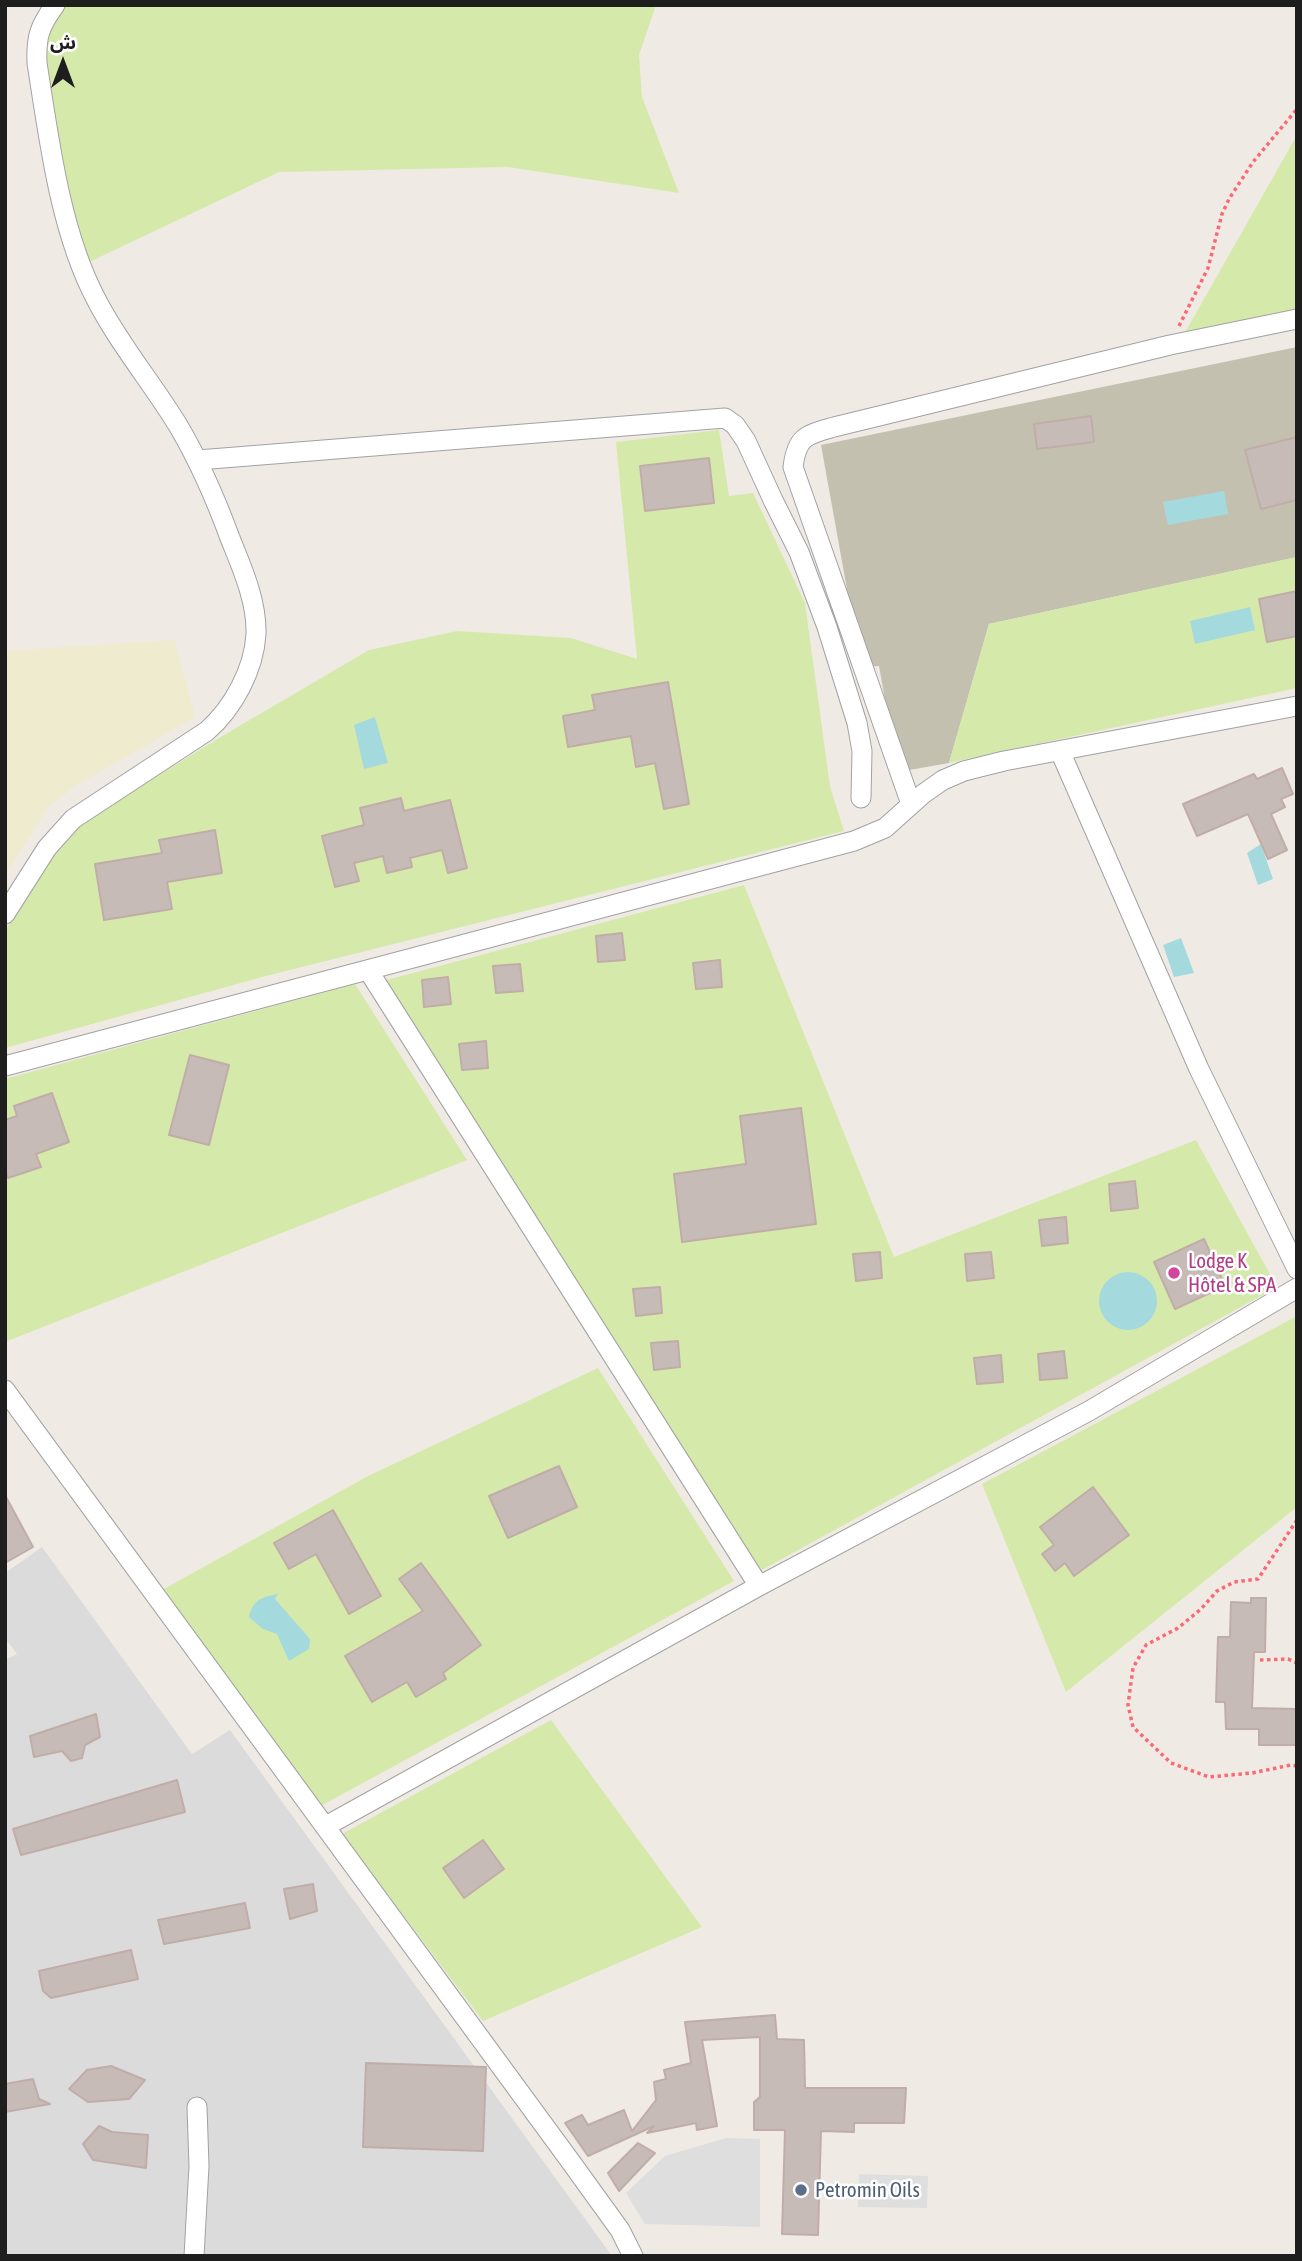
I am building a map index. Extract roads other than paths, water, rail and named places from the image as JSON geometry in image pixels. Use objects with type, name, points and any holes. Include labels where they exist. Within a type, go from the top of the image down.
[{"type":"street","points":[[5,914],[47,848],[73,819],[220,719],[233,702],[244,677],[256,636],[254,607],[237,554],[198,460],[96,299],[73,243],[57,176],[37,63],[39,31],[42,22],[55,5]]},
{"type":"street","points":[[911,804],[793,467],[796,448],[809,434],[834,427],[1170,345],[1297,319]]},
{"type":"street","points":[[198,460],[725,418],[735,425],[746,441],[799,552],[827,627],[857,723],[862,751],[861,798]]},
{"type":"street","points":[[5,1066],[854,841],[885,828],[943,780],[964,771],[1004,761],[1297,706]]},
{"type":"street","points":[[1059,751],[1199,1069],[1297,1269]]},
{"type":"street","points":[[368,970],[759,1586]]},
{"type":"street","points":[[326,1826],[759,1586],[1089,1411],[1297,1288]]},
{"type":"street","points":[[5,1390],[598,2199],[620,2230],[633,2256]]},
{"type":"street","points":[[194,2256],[199,2166],[197,2107]]},
{"type":"water","points":[[1224,491],[1228,514],[1168,525],[1163,502]]},
{"type":"water","points":[[1250,607],[1255,630],[1195,644],[1190,621]]},
{"type":"water","points":[[375,717],[388,763],[364,769],[354,725]]},
{"type":"water","points":[[1261,844],[1273,879],[1258,885],[1247,853]]},
{"type":"water","points":[[1181,938],[1194,973],[1174,977],[1163,945]]},
{"type":"water","points":[[1122,1272],[1134,1272],[1149,1280],[1157,1295],[1157,1307],[1149,1322],[1134,1330],[1122,1330],[1107,1322],[1099,1307],[1099,1295],[1107,1280]]},
{"type":"water","points":[[278,1594],[275,1599],[310,1639],[309,1649],[289,1661],[277,1634],[263,1629],[249,1617],[259,1600]]},
{"type":"place","name":"Lodge K Hôtel & SPA","points":[[1174,1273]]},
{"type":"place","name":"Petromin Oils","points":[[801,2190]]}]
